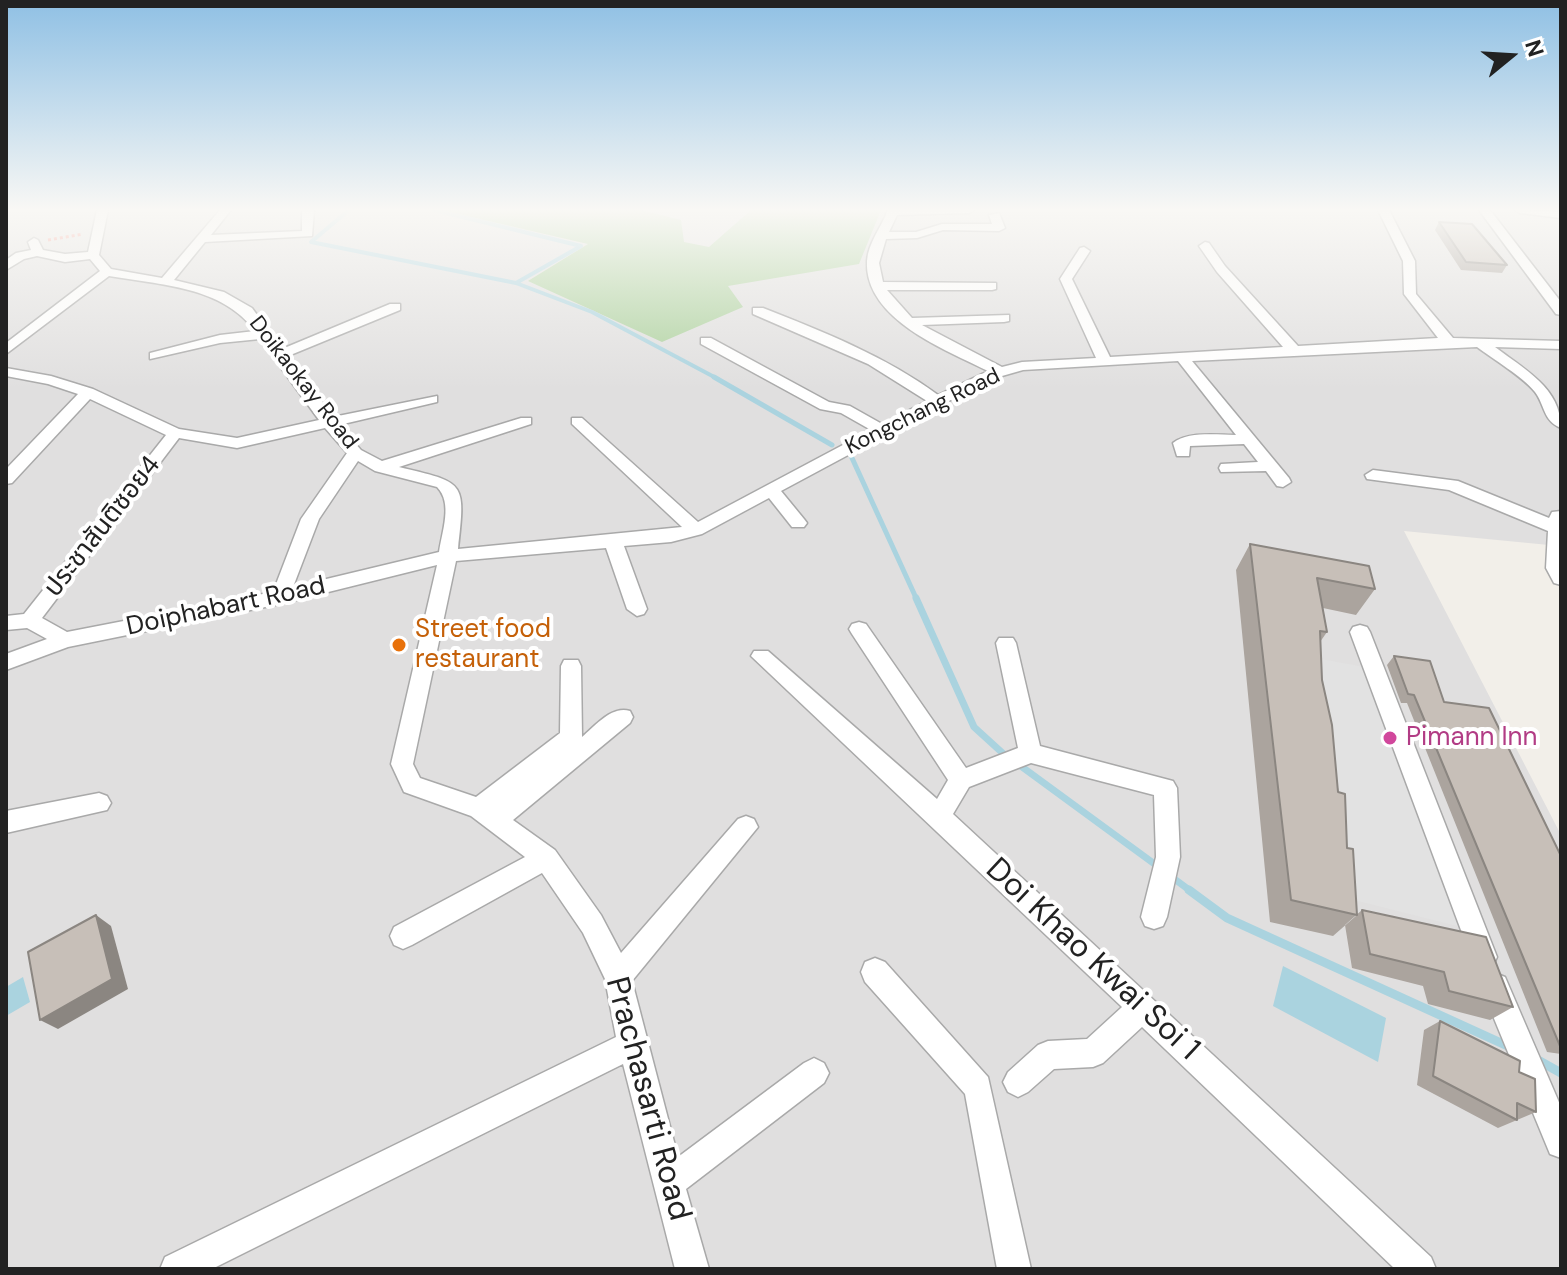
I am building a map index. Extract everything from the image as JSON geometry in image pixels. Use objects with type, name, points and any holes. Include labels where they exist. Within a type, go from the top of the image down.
[{"type":"street","points":[[6,350],[107,272],[105,270]]},
{"type":"street","points":[[165,282],[175,270]]},
{"type":"street","points":[[875,270],[880,294],[908,322],[999,371]]},
{"type":"street","points":[[1072,270],[1066,279],[1104,360]]},
{"type":"street","points":[[1221,270],[1295,352]]},
{"type":"street","points":[[1412,270],[1415,277],[1410,294],[1449,342]]},
{"type":"street","points":[[1529,270],[1561,311]]},
{"type":"street","name":"Doikaokay Road","points":[[107,272],[219,295],[247,311],[355,453],[381,467],[443,483],[452,492],[455,503],[448,556]]},
{"type":"street","points":[[878,286],[992,286]]},
{"type":"street","points":[[281,354],[395,307]]},
{"type":"street","points":[[758,311],[854,350],[916,384],[937,401]]},
{"type":"street","points":[[908,322],[1004,318]]},
{"type":"street","points":[[155,356],[220,339],[266,334]]},
{"type":"street","points":[[706,341],[825,406],[845,409],[881,430]]},
{"type":"street","points":[[1478,341],[1542,390],[1550,411],[1561,423]]},
{"type":"street","name":"Kongchang Road","points":[[448,556],[671,536],[696,530],[881,430],[999,371],[1047,363],[1449,342],[1561,345]]},
{"type":"street","points":[[1182,357],[1283,482]]},
{"type":"street","points":[[6,372],[51,380],[88,392],[175,433],[237,443],[432,399]]},
{"type":"street","points":[[6,479],[88,392]]},
{"type":"street","points":[[381,467],[526,421]]},
{"type":"street","points":[[577,421],[696,530]]},
{"type":"street","name":"ประชาสันติซอย4","points":[[30,620],[175,433]]},
{"type":"street","points":[[1183,453],[1181,443],[1187,441],[1248,439]]},
{"type":"street","points":[[280,597],[310,519],[355,453]]},
{"type":"street","points":[[1227,468],[1269,466]]},
{"type":"street","points":[[1373,475],[1452,485],[1558,525],[1555,568],[1561,578]]},
{"type":"street","points":[[772,491],[798,523]]},
{"type":"street","points":[[613,541],[637,609]]},
{"type":"street","name":"Doiphabart Road","points":[[6,662],[65,640],[280,597],[448,556]]},
{"type":"street","name":"Prachasarti Road","points":[[448,556],[402,764],[412,785],[487,814],[546,858],[592,924],[618,977],[632,1044],[692,1269]]},
{"type":"street","points":[[6,623],[30,620],[65,640]]},
{"type":"street","points":[[859,629],[961,780]]},
{"type":"street","points":[[1360,632],[1508,1021],[1561,1143]]},
{"type":"street","points":[[1006,643],[1030,753]]},
{"type":"street","name":"Doi Khao Kwai Soi 1","points":[[761,656],[939,816],[1419,1269]]},
{"type":"street","points":[[487,814],[571,737],[571,666]]},
{"type":"street","points":[[487,814],[622,717]]},
{"type":"street","points":[[939,816],[961,780],[1030,753],[1165,788],[1168,857],[1154,917]]},
{"type":"street","points":[[6,822],[99,803]]},
{"type":"street","points":[[618,977],[746,827]]},
{"type":"street","points":[[403,936],[546,858]]},
{"type":"street","points":[[875,972],[978,1087],[1014,1269]]},
{"type":"street","points":[[1018,1082],[1048,1055],[1093,1053],[1142,1008]]},
{"type":"street","points":[[177,1269],[632,1044]]},
{"type":"street","points":[[669,1183],[814,1073]]},
{"type":"shaded area","points":[[6,270],[1561,270],[1561,560],[1549,545],[1404,531],[1561,835],[1561,1269],[6,1269]]},
{"type":"shaded area","points":[[1315,658],[1375,669],[1473,930],[1358,901]]},
{"type":"green space","points":[[547,270],[826,270],[728,286],[743,307],[662,342],[528,281]]},
{"type":"water","points":[[1283,966],[1386,1018],[1378,1062],[1273,1006]]},
{"type":"water","points":[[23,977],[30,1002],[6,1016],[6,987]]},
{"type":"building","points":[[1250,544],[1369,566],[1375,589],[1317,578],[1327,632],[1320,631],[1322,680],[1332,725],[1338,792],[1345,794],[1347,848],[1353,849],[1357,915],[1291,900]]},
{"type":"building","points":[[1394,656],[1430,661],[1444,702],[1489,708],[1561,856],[1561,1046],[1414,695],[1408,694]]},
{"type":"building","points":[[1362,910],[1486,937],[1513,1007],[1449,991],[1444,972],[1370,954]]},
{"type":"building","points":[[96,915],[112,979],[40,1020],[28,952]]},
{"type":"building","points":[[1440,1021],[1520,1061],[1519,1072],[1535,1079],[1536,1112],[1517,1103],[1517,1120],[1433,1076]]},
{"type":"waterway","points":[[448,270],[516,283]]},
{"type":"waterway","points":[[516,283],[540,270]]},
{"type":"waterway","points":[[516,283],[592,312],[718,379]]},
{"type":"waterway","points":[[714,377],[832,445]]},
{"type":"waterway","points":[[852,458],[917,600]]},
{"type":"waterway","points":[[916,598],[974,727],[1008,758]]},
{"type":"waterway","points":[[1018,764],[1160,868]]},
{"type":"waterway","points":[[1169,875],[1192,892]]},
{"type":"waterway","points":[[1189,890],[1227,918],[1512,1048]]},
{"type":"waterway","points":[[1536,1059],[1561,1073]]},
{"type":"place","name":"Street food restaurant","points":[[399,645]]},
{"type":"place","name":"Pimann Inn","points":[[1390,738]]}]
